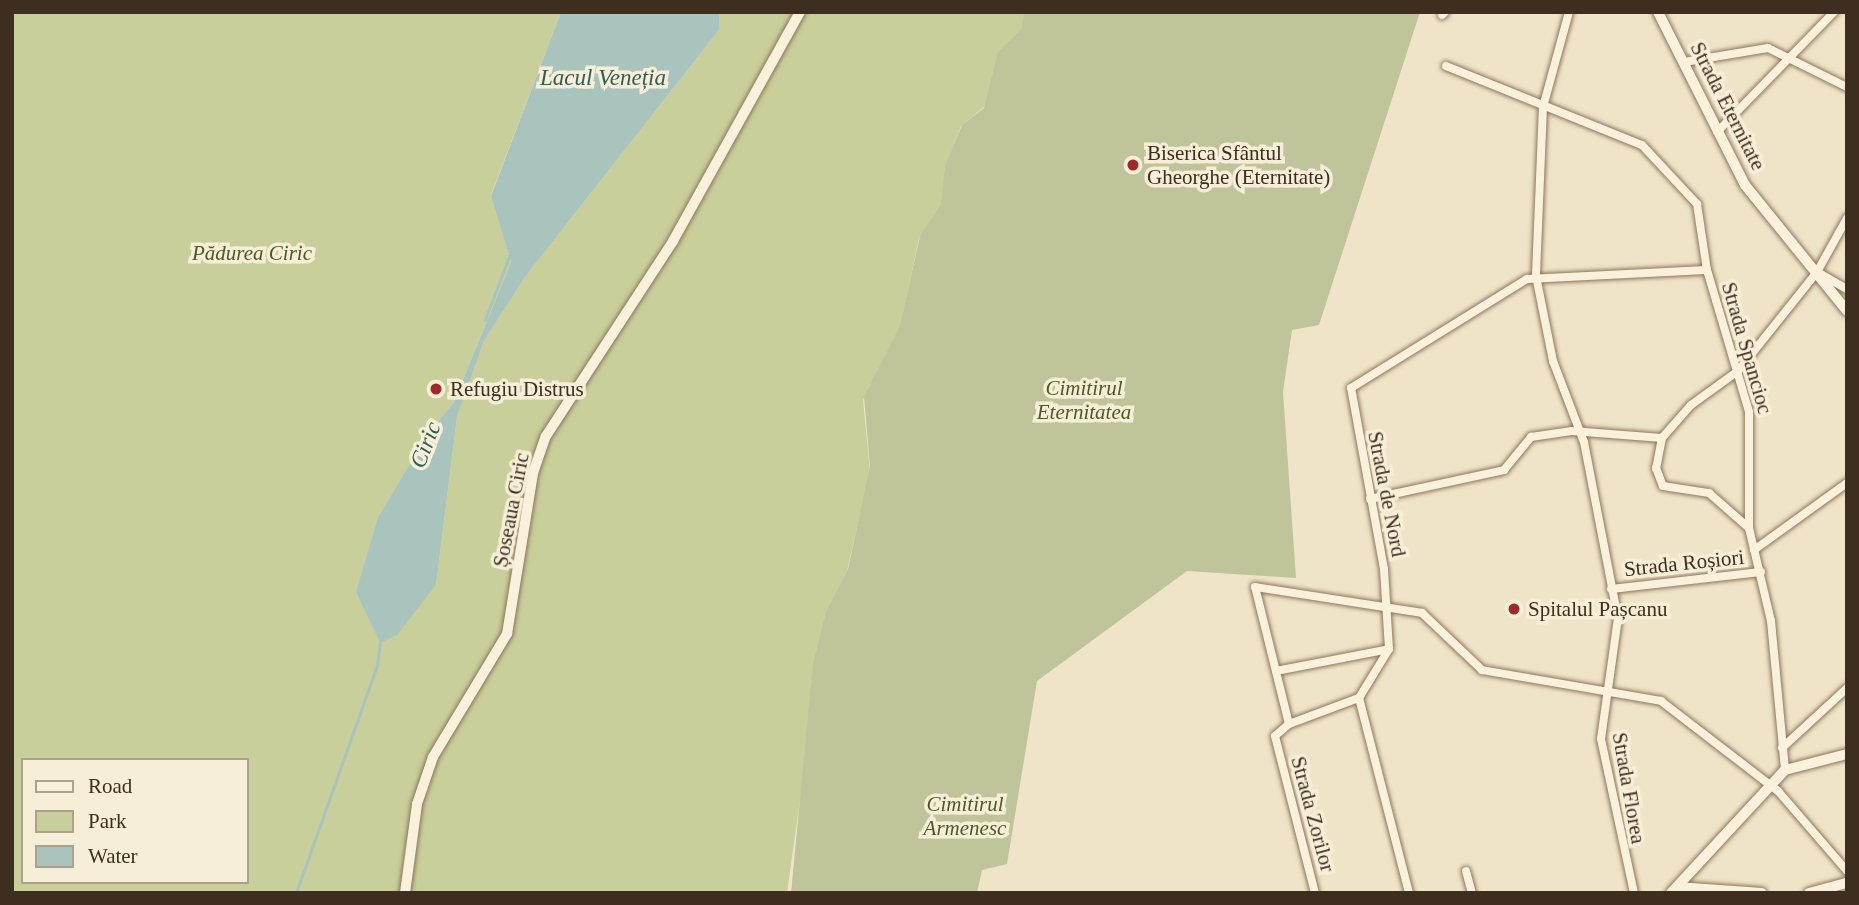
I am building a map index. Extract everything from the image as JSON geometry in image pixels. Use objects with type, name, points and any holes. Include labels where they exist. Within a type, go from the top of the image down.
[{"type":"street","name":"Șoseaua Ciric","points":[[405,893],[417,804],[433,757],[507,634],[533,473],[546,436],[673,241],[800,12]]},
{"type":"street","name":"Strada Florea","points":[[1569,12],[1542,107],[1536,276],[1549,348],[1580,432],[1611,589],[1618,635],[1600,723],[1605,772],[1633,893]]},
{"type":"street","name":"Strada Eternitate","points":[[1658,12],[1745,185],[1847,312]]},
{"type":"street","points":[[1717,132],[1834,12]]},
{"type":"street","points":[[1684,62],[1754,47],[1790,57],[1847,87]]},
{"type":"street","name":"Strada Spancioc","points":[[1446,66],[1542,107],[1623,135],[1658,158],[1697,204],[1707,270],[1738,371],[1753,447],[1749,528],[1761,572],[1785,770]]},
{"type":"street","points":[[1749,528],[1709,494],[1663,486],[1656,468],[1662,438],[1691,405],[1738,371],[1816,272],[1847,218]]},
{"type":"street","points":[[1536,276],[1707,270]]},
{"type":"street","points":[[1816,272],[1847,289]]},
{"type":"street","name":"Strada de Nord","points":[[1389,649],[1388,607],[1351,388],[1434,342],[1509,287],[1536,276]]},
{"type":"street","points":[[1370,499],[1504,470],[1531,437],[1580,432],[1662,438]]},
{"type":"street","points":[[1754,550],[1847,484]]},
{"type":"street","name":"Strada Roșiori","points":[[1611,589],[1761,572]]},
{"type":"street","points":[[1389,649],[1359,698],[1289,724],[1255,587],[1422,613],[1482,670],[1607,688],[1668,706],[1765,790],[1847,872]]},
{"type":"street","points":[[1276,671],[1389,649]]},
{"type":"street","points":[[1782,748],[1847,688]]},
{"type":"street","points":[[1359,698],[1409,893]]},
{"type":"street","name":"Strada Zorilor","points":[[1289,724],[1275,736],[1315,893]]},
{"type":"street","points":[[1674,890],[1785,770],[1847,754]]},
{"type":"street","points":[[1466,871],[1472,893]]},
{"type":"street","points":[[1809,893],[1847,883]]},
{"type":"street","points":[[1674,890],[1762,893]]},
{"type":"green space","name":"Pădurea Ciric","points":[[12,12],[561,12],[491,195],[511,262],[454,402],[428,433],[378,517],[357,592],[380,643],[436,585],[457,417],[484,341],[525,277],[719,30],[719,12],[1025,12],[1022,32],[984,107],[961,126],[945,168],[942,207],[919,238],[900,328],[863,400],[870,471],[847,571],[826,615],[787,893],[12,893]]},
{"type":"green space","name":"Cimitirul Eternitatea","points":[[1024,12],[1420,12],[1319,325],[1292,330],[1283,392],[1296,578],[1187,571],[1037,681],[1007,864],[982,870],[977,893],[791,893],[813,664],[826,612],[848,569],[870,467],[864,397],[900,326],[920,236],[941,204],[945,166],[962,125],[984,108],[998,52],[1022,29]]},
{"type":"water","name":"Lacul Veneția","points":[[561,12],[719,12],[719,30],[525,277],[484,341],[457,417],[436,585],[397,635],[380,643],[356,592],[378,517],[428,433],[454,402],[511,262],[491,196]]},
{"type":"waterway","name":"Ciric","points":[[485,320],[510,254]]},
{"type":"waterway","name":"Ciric","points":[[296,893],[377,666],[380,641]]},
{"type":"place","name":"Biserica Sfântul Gheorghe (Eternitate)","points":[[1133,165]]},
{"type":"place","name":"Refugiu Distrus","points":[[436,389]]},
{"type":"place","name":"Spitalul Pașcanu","points":[[1514,609]]},
{"type":"park label","name":"Cimitirul Armenesc","points":[[965,816]]}]
